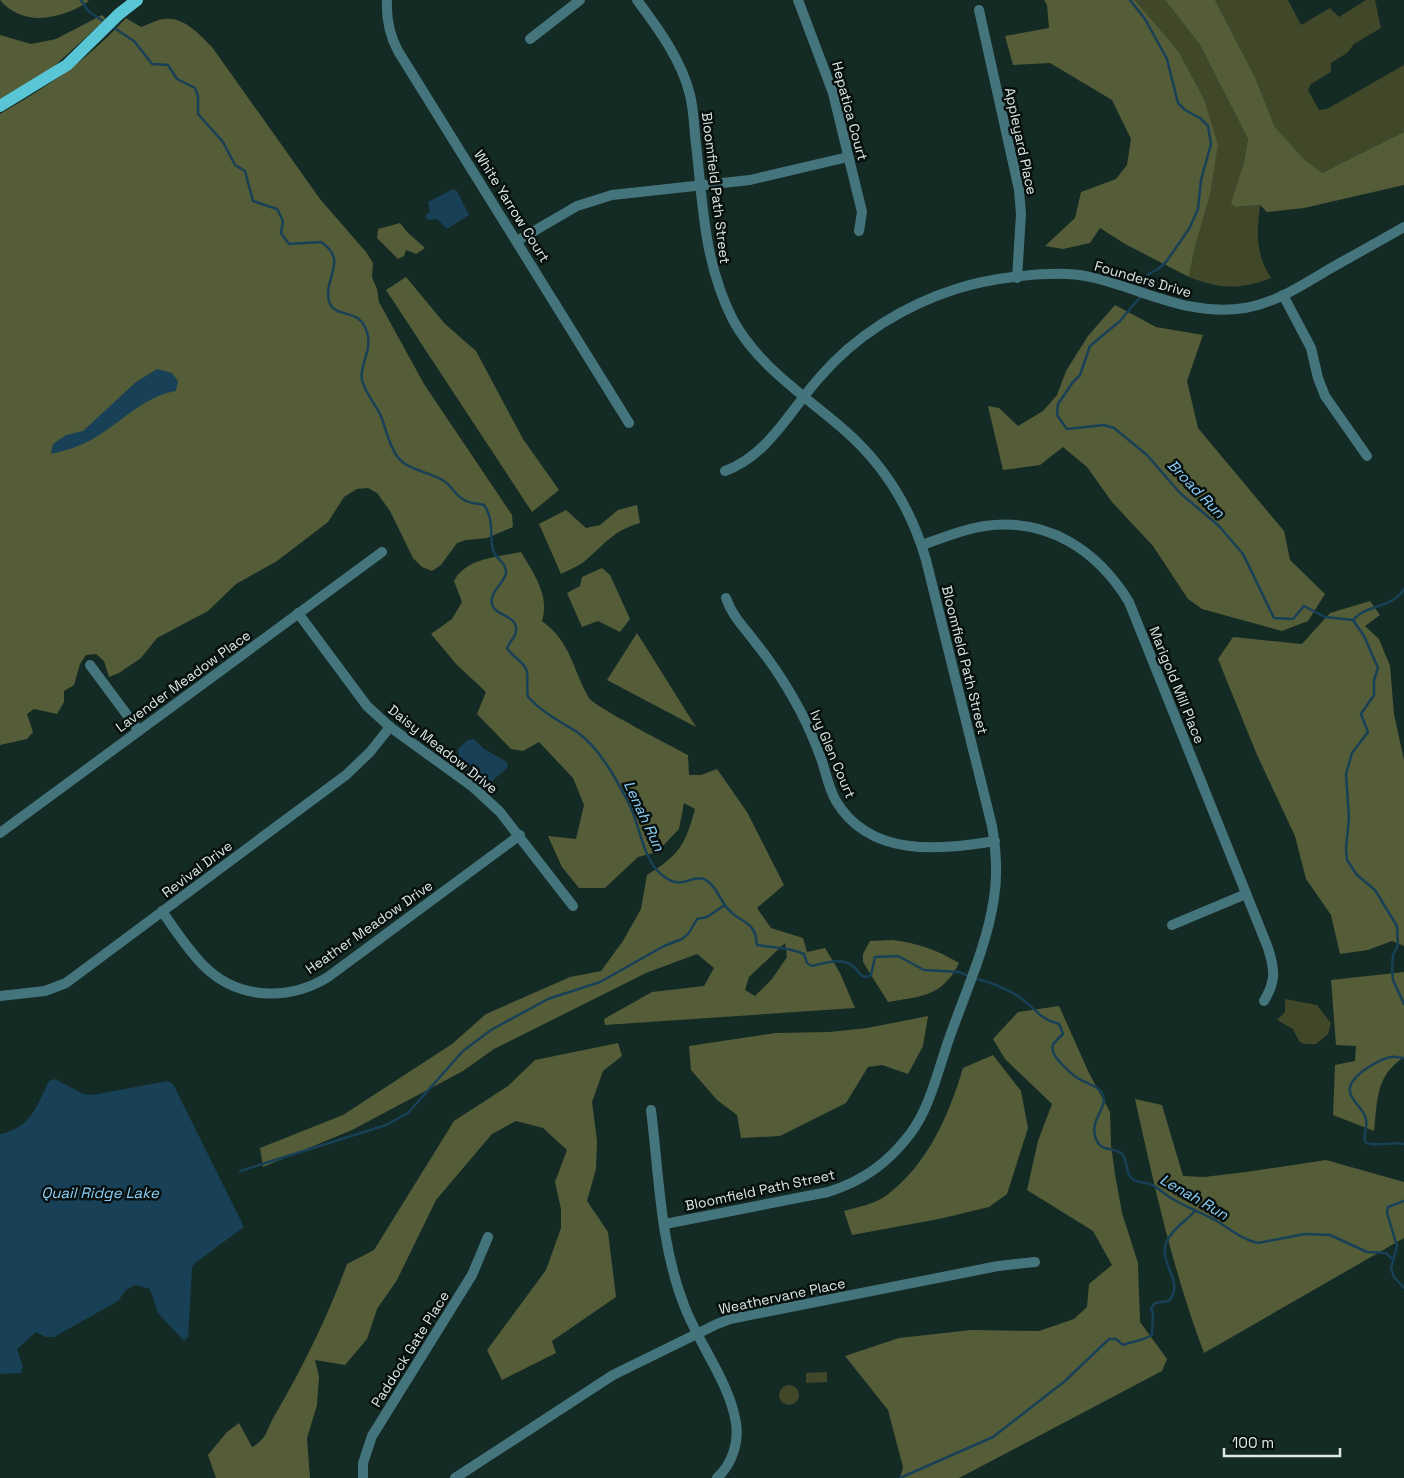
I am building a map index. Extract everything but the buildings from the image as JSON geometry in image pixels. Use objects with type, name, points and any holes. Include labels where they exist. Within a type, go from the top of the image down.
[{"type":"main road","points":[[0,106],[61,69],[138,0]]},
{"type":"street","name":"White Yarrow Court","points":[[387,0],[387,23],[391,38],[398,51],[518,241],[629,423]]},
{"type":"street","points":[[530,39],[580,0]]},
{"type":"street","name":"Bloomfield Path Street","points":[[637,0],[676,60],[688,89],[708,252],[725,303],[745,338],[759,356],[843,429],[880,467],[901,498],[922,545],[995,841],[997,864],[995,897],[977,960],[917,1122],[893,1154],[858,1182],[828,1192],[665,1224]]},
{"type":"street","name":"Hepatica Court","points":[[798,0],[824,65],[862,212],[859,231]]},
{"type":"street","name":"Appleyard Place","points":[[978,10],[1019,190],[1021,214],[1017,278]]},
{"type":"street","points":[[518,241],[577,206],[612,195],[750,180],[848,157]]},
{"type":"street","name":"Founders Drive","points":[[725,471],[738,467],[754,455],[773,435],[821,376],[854,344],[891,318],[955,289],[991,280],[1056,274],[1075,275],[1103,280],[1188,307],[1213,310],[1247,308],[1283,295],[1404,227]]},
{"type":"street","points":[[1283,295],[1311,348],[1318,378],[1325,396],[1366,456]]},
{"type":"street","name":"Marigold Mill Place","points":[[922,545],[980,527],[1021,526],[1041,530],[1065,539],[1091,555],[1103,566],[1129,602],[1273,963],[1272,988],[1264,1001]]},
{"type":"street","name":"Lavender Meadow Place","points":[[0,834],[382,552]]},
{"type":"street","name":"Ivy Glen Court","points":[[726,598],[730,610],[776,669],[796,702],[813,739],[835,801],[854,822],[885,840],[922,849],[950,848],[995,841]]},
{"type":"street","name":"Daisy Meadow Drive","points":[[298,614],[360,698],[390,728],[473,787],[500,812],[520,835],[573,906]]},
{"type":"street","points":[[90,665],[139,731]]},
{"type":"street","name":"Revival Drive","points":[[0,996],[44,991],[60,986],[352,770],[390,728]]},
{"type":"street","name":"Heather Meadow Drive","points":[[162,911],[198,960],[219,978],[254,992],[273,994],[291,992],[314,985],[328,977],[520,835]]},
{"type":"street","points":[[1172,925],[1246,894]]},
{"type":"street","points":[[651,1110],[673,1273],[696,1333],[731,1401],[737,1425],[737,1440],[733,1453],[728,1464],[717,1478]]},
{"type":"street","name":"Paddock Gate Place","points":[[363,1478],[363,1463],[372,1436],[472,1276],[488,1237]]},
{"type":"street","name":"Weathervane Place","points":[[455,1478],[613,1375],[696,1333],[730,1319],[998,1266],[1034,1262]]},
{"type":"green space","points":[[0,0],[89,1],[67,12],[43,18],[20,14],[9,9]]},
{"type":"green space","points":[[1044,0],[1135,0],[1179,52],[1204,99],[1218,145],[1210,194],[1195,246],[1189,277],[1125,244],[1100,228],[1090,243],[1063,249],[1045,246],[1075,218],[1081,192],[1116,179],[1127,165],[1131,139],[1112,100],[1050,63],[1013,65],[1005,36],[1049,28],[1047,5]]},
{"type":"green space","points":[[1135,0],[1165,0],[1200,45],[1248,139],[1235,207],[1260,205],[1258,243],[1262,260],[1271,278],[1250,285],[1220,286],[1189,277],[1195,246],[1204,99],[1179,52]]},
{"type":"green space","points":[[1165,0],[1215,0],[1255,77],[1275,127],[1304,159],[1322,173],[1404,132],[1404,185],[1304,208],[1267,212],[1260,205],[1235,207],[1231,203],[1243,166],[1248,139],[1200,45]]},
{"type":"green space","points":[[1215,0],[1288,0],[1301,25],[1330,8],[1339,17],[1366,0],[1375,0],[1381,28],[1354,44],[1347,53],[1331,63],[1331,72],[1311,84],[1308,90],[1319,110],[1327,109],[1404,65],[1404,132],[1322,173],[1304,159],[1275,127],[1255,77]]},
{"type":"green space","points":[[102,15],[106,19],[50,70],[0,99],[0,35],[31,44],[56,39]]},
{"type":"green space","points":[[126,18],[141,27],[163,19],[178,20],[190,27],[212,47],[320,199],[366,252],[373,263],[372,277],[377,289],[379,302],[424,384],[512,515],[513,527],[487,538],[457,543],[441,565],[432,571],[422,567],[413,558],[390,511],[377,493],[368,488],[357,489],[344,497],[328,522],[277,561],[236,584],[208,611],[157,638],[141,658],[119,673],[109,677],[104,661],[96,654],[86,655],[80,664],[74,685],[64,691],[64,702],[57,714],[34,709],[27,714],[33,732],[27,739],[0,745],[0,114],[35,93],[82,60]]},
{"type":"green space","points":[[400,223],[425,248],[416,254],[406,250],[404,256],[398,259],[377,238],[378,229]]},
{"type":"green space","points":[[406,277],[445,324],[476,351],[523,439],[559,490],[532,512],[386,290]]},
{"type":"green space","points":[[1115,305],[1156,327],[1203,335],[1187,381],[1198,428],[1284,531],[1290,560],[1325,594],[1308,621],[1282,631],[1202,609],[1188,599],[1153,546],[1112,502],[1087,467],[1063,447],[1040,465],[1003,470],[988,406],[999,408],[1018,426],[1043,411],[1057,395],[1066,371],[1088,336]]},
{"type":"green space","points":[[637,505],[640,523],[623,529],[583,562],[561,574],[539,524],[566,510],[586,528],[600,525],[618,510]]},
{"type":"green space","points":[[521,552],[542,594],[544,612],[542,621],[552,629],[566,647],[589,698],[619,718],[688,755],[689,775],[701,775],[717,769],[747,812],[784,885],[757,908],[771,928],[803,938],[807,952],[825,948],[840,973],[855,1008],[605,1025],[604,1019],[652,992],[704,986],[714,968],[697,954],[646,973],[494,1049],[463,1071],[352,1130],[263,1167],[260,1148],[343,1115],[452,1044],[486,1014],[570,977],[601,971],[623,941],[641,909],[647,875],[674,855],[688,832],[695,809],[684,803],[679,829],[657,852],[638,857],[605,888],[579,888],[562,867],[548,836],[576,839],[584,805],[573,778],[539,742],[523,751],[511,749],[477,714],[486,692],[457,665],[431,634],[452,619],[462,602],[454,581],[459,573],[474,563],[493,557]],"holes":[[[785,943],[787,957],[772,979],[755,996],[745,990],[749,977]]]},
{"type":"green space","points":[[602,568],[610,575],[630,619],[620,632],[598,621],[582,627],[567,593],[580,586],[582,577]]},
{"type":"green space","points":[[1370,601],[1380,615],[1365,626],[1379,639],[1390,666],[1394,714],[1404,760],[1404,946],[1392,941],[1368,950],[1340,954],[1331,915],[1306,879],[1295,836],[1257,755],[1218,659],[1233,637],[1302,644],[1330,613]]},
{"type":"green space","points":[[637,633],[696,727],[607,680]]},
{"type":"green space","points":[[892,940],[927,948],[959,963],[946,983],[938,989],[921,996],[888,1002],[863,962],[863,954],[870,941]]},
{"type":"green space","points":[[1404,972],[1404,1057],[1388,1072],[1383,1081],[1378,1098],[1374,1131],[1333,1115],[1335,1065],[1355,1061],[1356,1046],[1336,1045],[1331,980]]},
{"type":"green space","points":[[1285,999],[1317,1005],[1331,1023],[1328,1034],[1316,1044],[1304,1044],[1299,1041],[1293,1029],[1277,1020],[1285,1012]]},
{"type":"green space","points":[[1059,1006],[1089,1073],[1110,1112],[1111,1145],[1122,1213],[1138,1263],[1140,1322],[1167,1359],[1162,1371],[959,1478],[900,1478],[903,1467],[888,1410],[845,1356],[899,1338],[971,1330],[1039,1331],[1074,1319],[1087,1307],[1089,1284],[1112,1265],[1093,1231],[1027,1190],[1038,1141],[1052,1104],[1005,1059],[993,1039],[1018,1012]]},
{"type":"green space","points":[[928,1016],[923,1046],[908,1074],[882,1065],[868,1067],[846,1103],[780,1136],[741,1138],[737,1115],[717,1100],[691,1070],[689,1046],[776,1033],[830,1032],[867,1028]]},
{"type":"green space","points":[[618,1043],[622,1056],[603,1071],[592,1102],[597,1141],[596,1169],[587,1201],[608,1232],[616,1297],[552,1341],[556,1353],[502,1380],[487,1350],[546,1270],[561,1228],[561,1209],[555,1182],[567,1150],[543,1128],[516,1121],[492,1134],[436,1200],[397,1280],[377,1309],[367,1339],[345,1365],[315,1360],[319,1377],[317,1405],[307,1438],[310,1478],[216,1478],[208,1455],[227,1432],[239,1423],[252,1447],[264,1436],[315,1340],[347,1264],[374,1250],[454,1121],[508,1086],[535,1060]]},
{"type":"green space","points":[[993,1055],[1021,1091],[1028,1128],[1007,1194],[989,1207],[939,1219],[852,1235],[844,1211],[877,1201],[901,1183],[914,1169],[935,1138],[944,1121],[963,1068]]},
{"type":"green space","points":[[1135,1099],[1162,1105],[1183,1176],[1204,1177],[1326,1160],[1404,1182],[1404,1238],[1204,1353],[1174,1259],[1157,1196]]},
{"type":"green space","points":[[827,1372],[827,1382],[806,1383],[806,1373]]},
{"type":"green space","points":[[789,1385],[796,1388],[799,1395],[796,1402],[789,1405],[782,1402],[779,1395],[782,1388]]},
{"type":"water","points":[[453,189],[457,191],[469,215],[447,229],[437,219],[428,220],[425,216],[430,212],[428,202]]},
{"type":"water","points":[[157,369],[172,373],[178,381],[176,391],[164,394],[142,405],[89,441],[51,454],[53,444],[66,435],[83,431],[136,382]]},
{"type":"water","points":[[474,739],[484,749],[507,762],[508,767],[491,782],[459,757],[458,749],[468,740]]},
{"type":"water","name":"Quail Ridge Lake","points":[[55,1079],[83,1094],[93,1095],[167,1081],[173,1084],[244,1227],[195,1263],[192,1268],[188,1337],[184,1341],[158,1313],[150,1289],[135,1285],[126,1290],[118,1301],[54,1337],[46,1337],[36,1332],[17,1349],[23,1367],[21,1373],[0,1374],[0,1134],[19,1127],[26,1121],[36,1108],[49,1081]]},
{"type":"waterway","name":"Lenah Run","points":[[81,0],[89,12],[105,22]]},
{"type":"waterway","name":"Broad Run","points":[[1130,0],[1145,19],[1167,59],[1178,103],[1208,126],[1211,144],[1201,180],[1198,209],[1189,229],[1166,262],[1147,275],[1144,281],[1144,291]]},
{"type":"waterway","name":"Lenah Run","points":[[111,26],[134,41],[152,64],[168,65],[177,79],[195,88],[198,96],[198,114],[223,142],[235,165],[245,171],[253,201],[277,209],[283,221],[281,233],[289,244],[321,242],[329,249],[334,263],[329,285],[329,301],[336,310],[358,319],[367,332],[368,345],[362,368],[362,380],[367,393],[380,414],[394,451],[406,465],[444,481],[463,499],[471,503],[484,505],[491,522],[493,550],[506,570],[505,577],[493,596],[492,604],[498,612],[515,623],[515,635],[507,648],[526,669],[528,697],[545,712],[577,732],[601,756],[630,806],[646,852],[656,869],[669,880],[675,882],[686,882],[699,878],[704,879],[712,885],[730,911],[753,929],[757,945],[786,949],[804,954],[807,963],[812,966],[840,961],[850,964],[861,975],[867,977],[871,975],[875,957],[898,956],[924,970],[959,972],[969,976]]},
{"type":"waterway","name":"Broad Run","points":[[1141,296],[1120,321],[1090,346],[1080,375],[1058,404],[1057,415],[1067,429],[1104,425],[1114,428],[1147,455],[1180,493],[1219,526],[1243,554],[1274,618],[1293,619],[1304,606],[1325,617],[1353,620],[1364,636],[1378,668],[1374,680],[1374,695],[1361,714],[1368,732],[1352,753],[1346,774],[1349,818],[1346,848],[1347,860],[1357,875],[1375,890],[1397,926],[1398,945],[1393,955],[1393,980],[1404,1004]]},
{"type":"waterway","points":[[1353,620],[1365,611],[1393,600],[1404,589]]},
{"type":"waterway","points":[[240,1171],[386,1125],[408,1113],[463,1051],[491,1030],[548,999],[600,982],[664,946],[682,939],[689,933],[697,919],[707,917],[725,905]]},
{"type":"waterway","name":"Lenah Run","points":[[974,978],[1013,993],[1024,1000],[1041,1016],[1059,1024],[1063,1034],[1053,1045],[1054,1054],[1074,1075],[1096,1087],[1102,1093],[1104,1098],[1102,1109],[1096,1120],[1094,1132],[1096,1139],[1104,1148],[1121,1153],[1125,1159],[1129,1174],[1134,1180],[1155,1186],[1176,1201],[1210,1217],[1241,1236],[1258,1243],[1305,1234],[1330,1235],[1367,1252],[1386,1253],[1392,1259]]},
{"type":"waterway","name":"Broad Run","points":[[1404,1058],[1392,1057],[1380,1061],[1365,1069],[1350,1086],[1353,1099],[1366,1119],[1365,1142],[1369,1144],[1404,1144]]},
{"type":"waterway","name":"Broad Run","points":[[1404,1201],[1388,1207],[1387,1213],[1397,1246],[1391,1268],[1394,1277],[1404,1288]]},
{"type":"waterway","points":[[900,1478],[993,1437],[1065,1381],[1109,1339],[1116,1339],[1123,1345],[1152,1335],[1153,1313],[1151,1309],[1155,1303],[1169,1301],[1173,1294],[1173,1280],[1166,1259],[1166,1243],[1175,1230],[1195,1211]]}]
